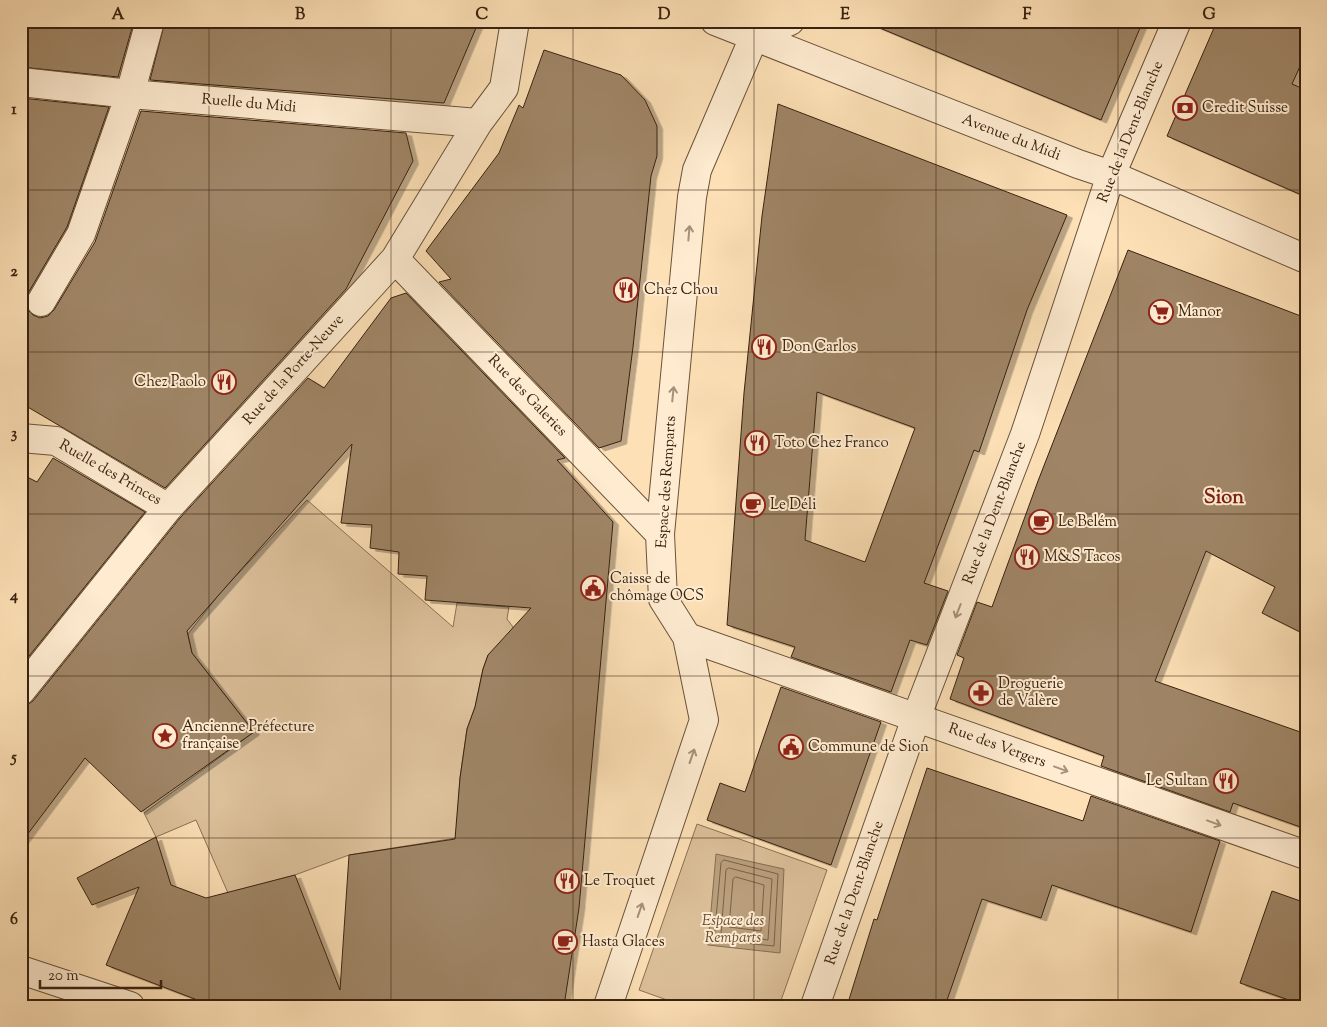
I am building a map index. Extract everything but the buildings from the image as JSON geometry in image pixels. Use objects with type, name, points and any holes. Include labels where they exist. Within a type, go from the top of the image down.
[{"type":"street","points":[[41,302],[81,234],[130,94],[150,21]]},
{"type":"street","name":"Rue de la Porte-Neuve","points":[[21,691],[168,508],[395,259],[478,123],[504,88],[515,21]]},
{"type":"street","name":"Avenue du Midi","points":[[715,21],[1078,164],[1111,175],[1306,259]]},
{"type":"street","points":[[761,40],[790,21]]},
{"type":"street","name":"Rue de la Dent-Blanche","points":[[815,1006],[916,718],[1025,434],[1111,175],[1176,21]]},
{"type":"street","name":"Espace des Remparts","points":[[608,1006],[704,720],[687,637],[664,599],[660,534],[692,198],[697,170],[761,40]]},
{"type":"street","name":"Ruelle du Midi","points":[[21,82],[130,94],[478,123]]},
{"type":"street","name":"Rue des Galeries","points":[[395,259],[660,534]]},
{"type":"street","name":"Ruelle des Princes","points":[[21,438],[56,441],[168,508]]},
{"type":"street","name":"Rue des Vergers","points":[[687,637],[1306,855]]},
{"type":"street","points":[[21,970],[81,998],[130,1006]]},
{"type":"green space","points":[[307,500],[453,627],[457,603],[509,607],[507,619],[513,627],[512,637],[488,655],[483,669],[475,707],[467,729],[460,778],[456,838],[349,855],[295,875],[228,893],[196,820],[156,837],[144,813],[254,732],[192,653],[188,634],[220,593]]},
{"type":"green space","name":"Espace des Remparts","points":[[697,824],[827,870],[779,1006],[684,1006],[639,990]]},
{"type":"water","points":[[716,854],[784,869],[780,953],[708,945]]},
{"type":"place","name":"Credit Suisse","points":[[1185,108]]},
{"type":"place","name":"Chez Chou","points":[[626,290]]},
{"type":"place","name":"Manor","points":[[1161,312]]},
{"type":"place","name":"Don Carlos","points":[[764,347]]},
{"type":"place","name":"Chez Paolo","points":[[224,382]]},
{"type":"place","name":"Toto Chez Franco","points":[[757,443]]},
{"type":"place","name":"Le Déli","points":[[753,505]]},
{"type":"place","name":"Le Belém","points":[[1041,522]]},
{"type":"place","name":"M&S Tacos","points":[[1027,557]]},
{"type":"place","name":"Caisse de chômage OCS","points":[[593,588]]},
{"type":"place","name":"Droguerie de Valère","points":[[981,693]]},
{"type":"place","name":"Ancienne Préfecture française","points":[[165,736]]},
{"type":"place","name":"Commune de Sion","points":[[791,747]]},
{"type":"place","name":"Le Sultan","points":[[1226,781]]},
{"type":"place","name":"Le Troquet","points":[[567,881]]},
{"type":"place","name":"Hasta Glaces","points":[[565,942]]},
{"type":"district","name":"Sion","points":[[1224,498]]}]
